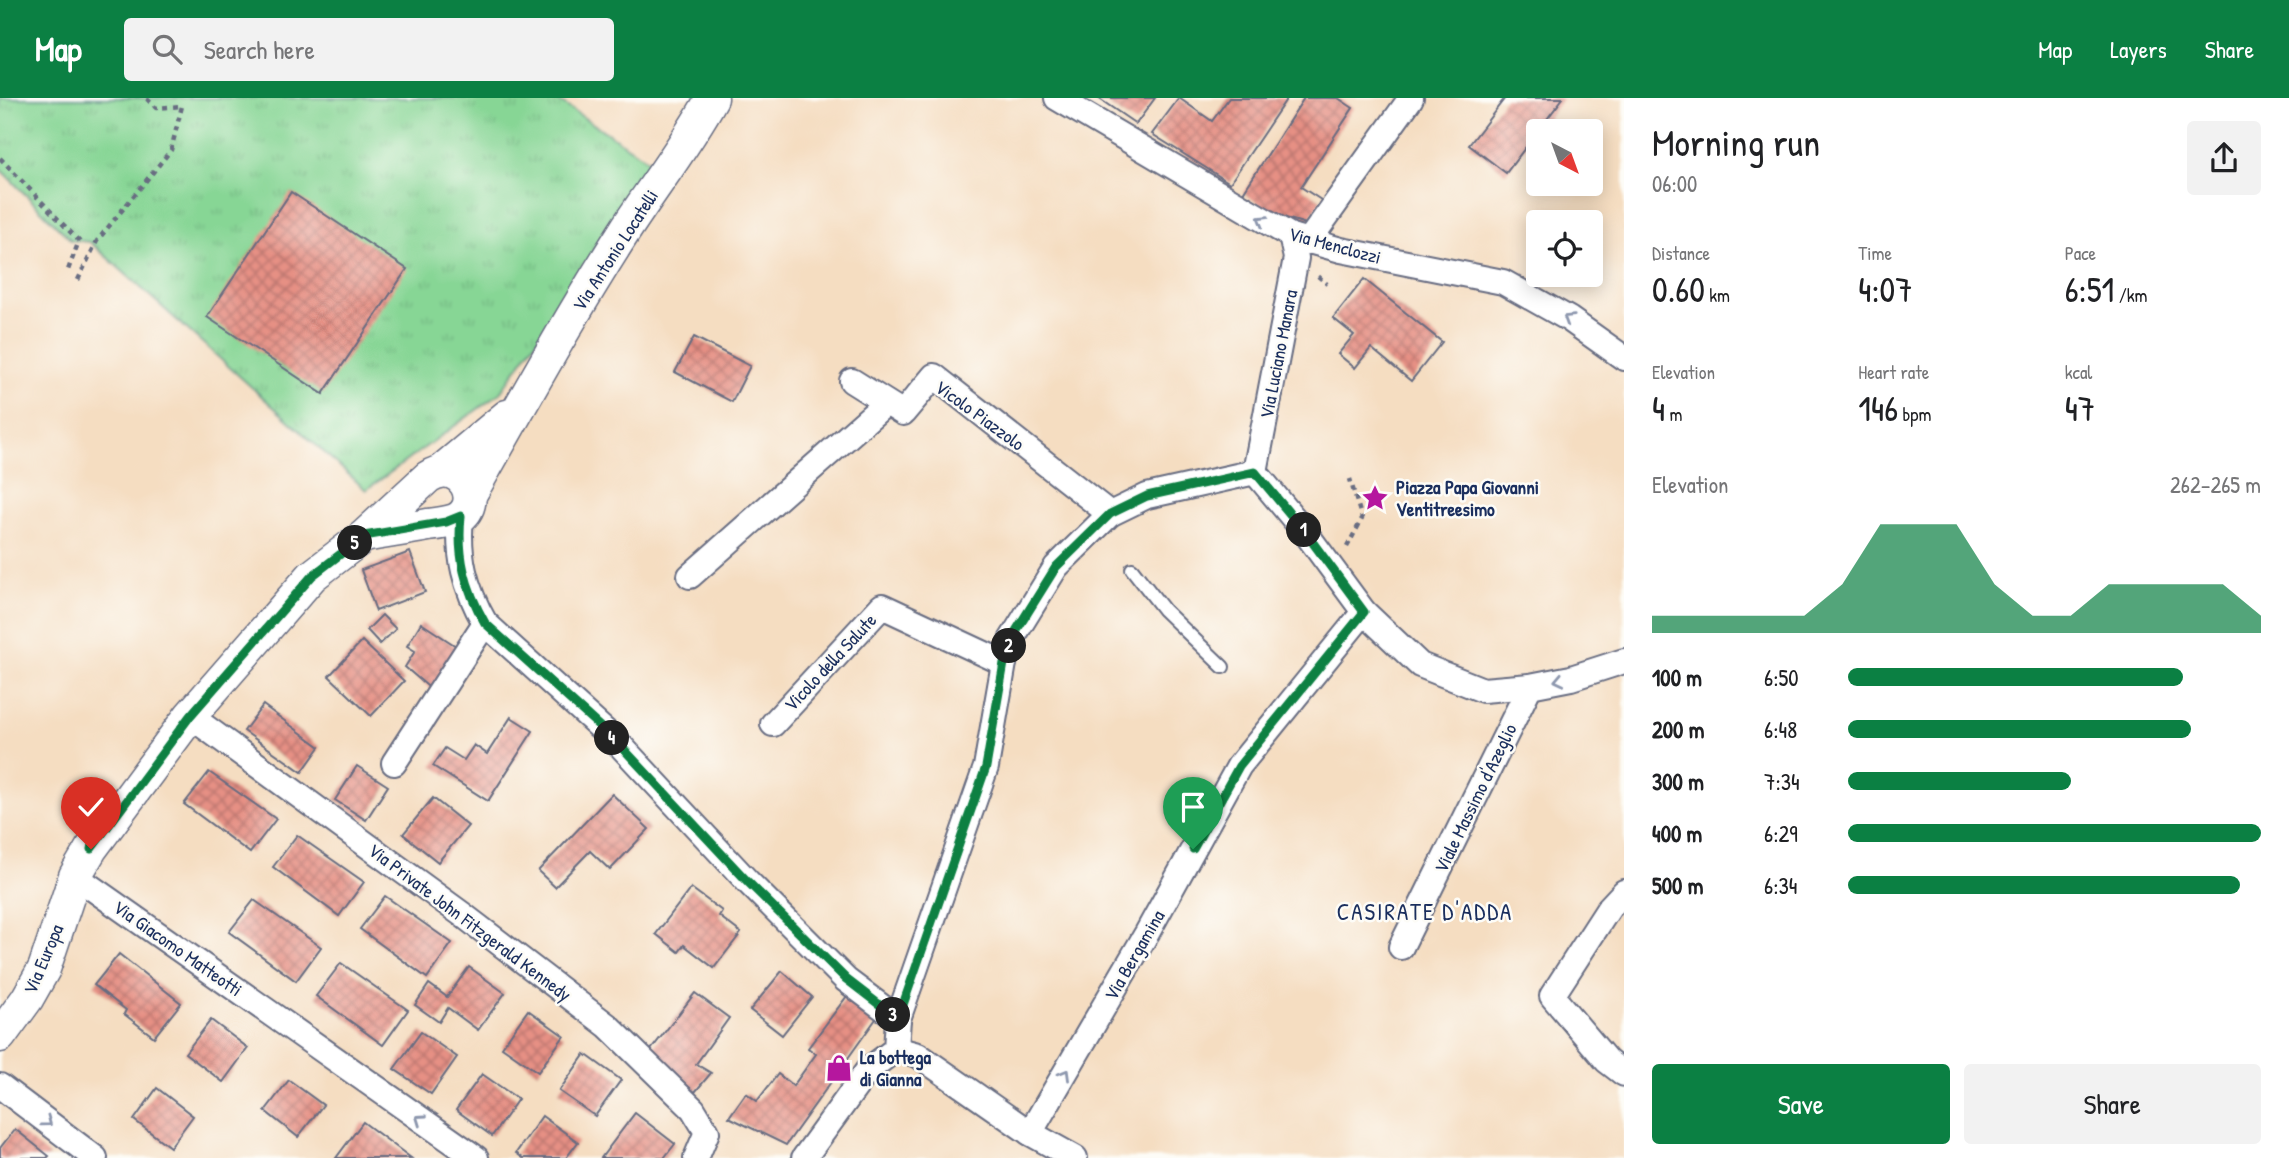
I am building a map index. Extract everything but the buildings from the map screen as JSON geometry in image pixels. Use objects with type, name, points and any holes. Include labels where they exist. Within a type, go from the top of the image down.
[{"type":"street","name":"Via Antonio Locatelli","points":[[712,98],[694,130],[625,230],[456,511],[458,544],[470,598],[485,623],[620,745],[748,882],[846,979],[898,1019]]},
{"type":"street","name":"Via Menclozzi","points":[[1057,98],[1299,239],[1503,282],[1569,319],[1624,358]]},
{"type":"street","points":[[1299,239],[1411,98]]},
{"type":"street","name":"Via Luciano Manara","points":[[1255,472],[1299,239]]},
{"type":"street","name":"Vicolo Piazzolo","points":[[887,402],[902,412],[934,376],[1109,523]]},
{"type":"street","points":[[690,576],[887,402],[852,381]]},
{"type":"street","name":"Via Antonio Locatelli","points":[[428,480],[522,404]]},
{"type":"street","points":[[804,1158],[868,1070],[896,1049],[898,1019],[986,767],[1004,663],[1011,639],[1056,567],[1147,496],[1255,472],[1305,532],[1364,612],[1420,665],[1483,690],[1530,686],[1571,678],[1624,661]]},
{"type":"street","points":[[75,876],[91,849],[190,716],[312,576],[364,536],[428,480],[457,474],[464,480],[456,511],[364,536]]},
{"type":"street","name":"Vicolo della Salute","points":[[772,724],[883,606],[1004,663]]},
{"type":"street","name":"Via Bergamina","points":[[1030,1133],[1147,933],[1239,766],[1364,612]]},
{"type":"street","points":[[394,763],[485,623]]},
{"type":"street","name":"Viale Massimo d'Azeglio","points":[[1401,947],[1530,686]]},
{"type":"street","name":"Via Private John Fitzgerald Kennedy","points":[[190,716],[463,915],[608,1026],[693,1109],[708,1132],[696,1158]]},
{"type":"street","name":"Via Europa","points":[[0,1036],[44,969],[75,876]]},
{"type":"street","name":"Via Giacomo Matteotti","points":[[75,876],[475,1158]]},
{"type":"street","points":[[1624,892],[1609,908],[1552,996],[1607,1061],[1624,1074]]},
{"type":"street","points":[[896,1049],[918,1055],[1030,1133],[1075,1158]]},
{"type":"street","points":[[0,1086],[95,1158]]},
{"type":"lane","points":[[1132,569],[1164,610],[1223,667]]},
{"type":"path","points":[[78,280],[97,241],[171,150],[181,106],[156,108],[146,98]]},
{"type":"path","points":[[0,158],[79,241],[68,270]]},
{"type":"path","points":[[1335,571],[1362,519],[1350,479]]},
{"type":"green space","points":[[0,98],[554,98],[657,166],[500,393],[366,490],[90,242],[71,240],[0,169]]},
{"type":"place","name":"Piazza Papa Giovanni Ventitreesimo","points":[[1375,498]]},
{"type":"place","name":"La bottega di Gianna","points":[[839,1068]]},
{"type":"district","name":"CASIRATE D'ADDA","points":[[1425,911]]},
{"type":"route","points":[[91,849],[190,716],[312,576],[364,536],[446,522],[461,516],[458,544],[470,598],[485,623],[620,745],[748,882],[846,979],[898,1019],[986,767],[1004,663],[1011,639],[1056,567],[1110,514],[1147,496],[1255,472],[1305,532],[1364,612],[1239,766],[1193,849]]}]
